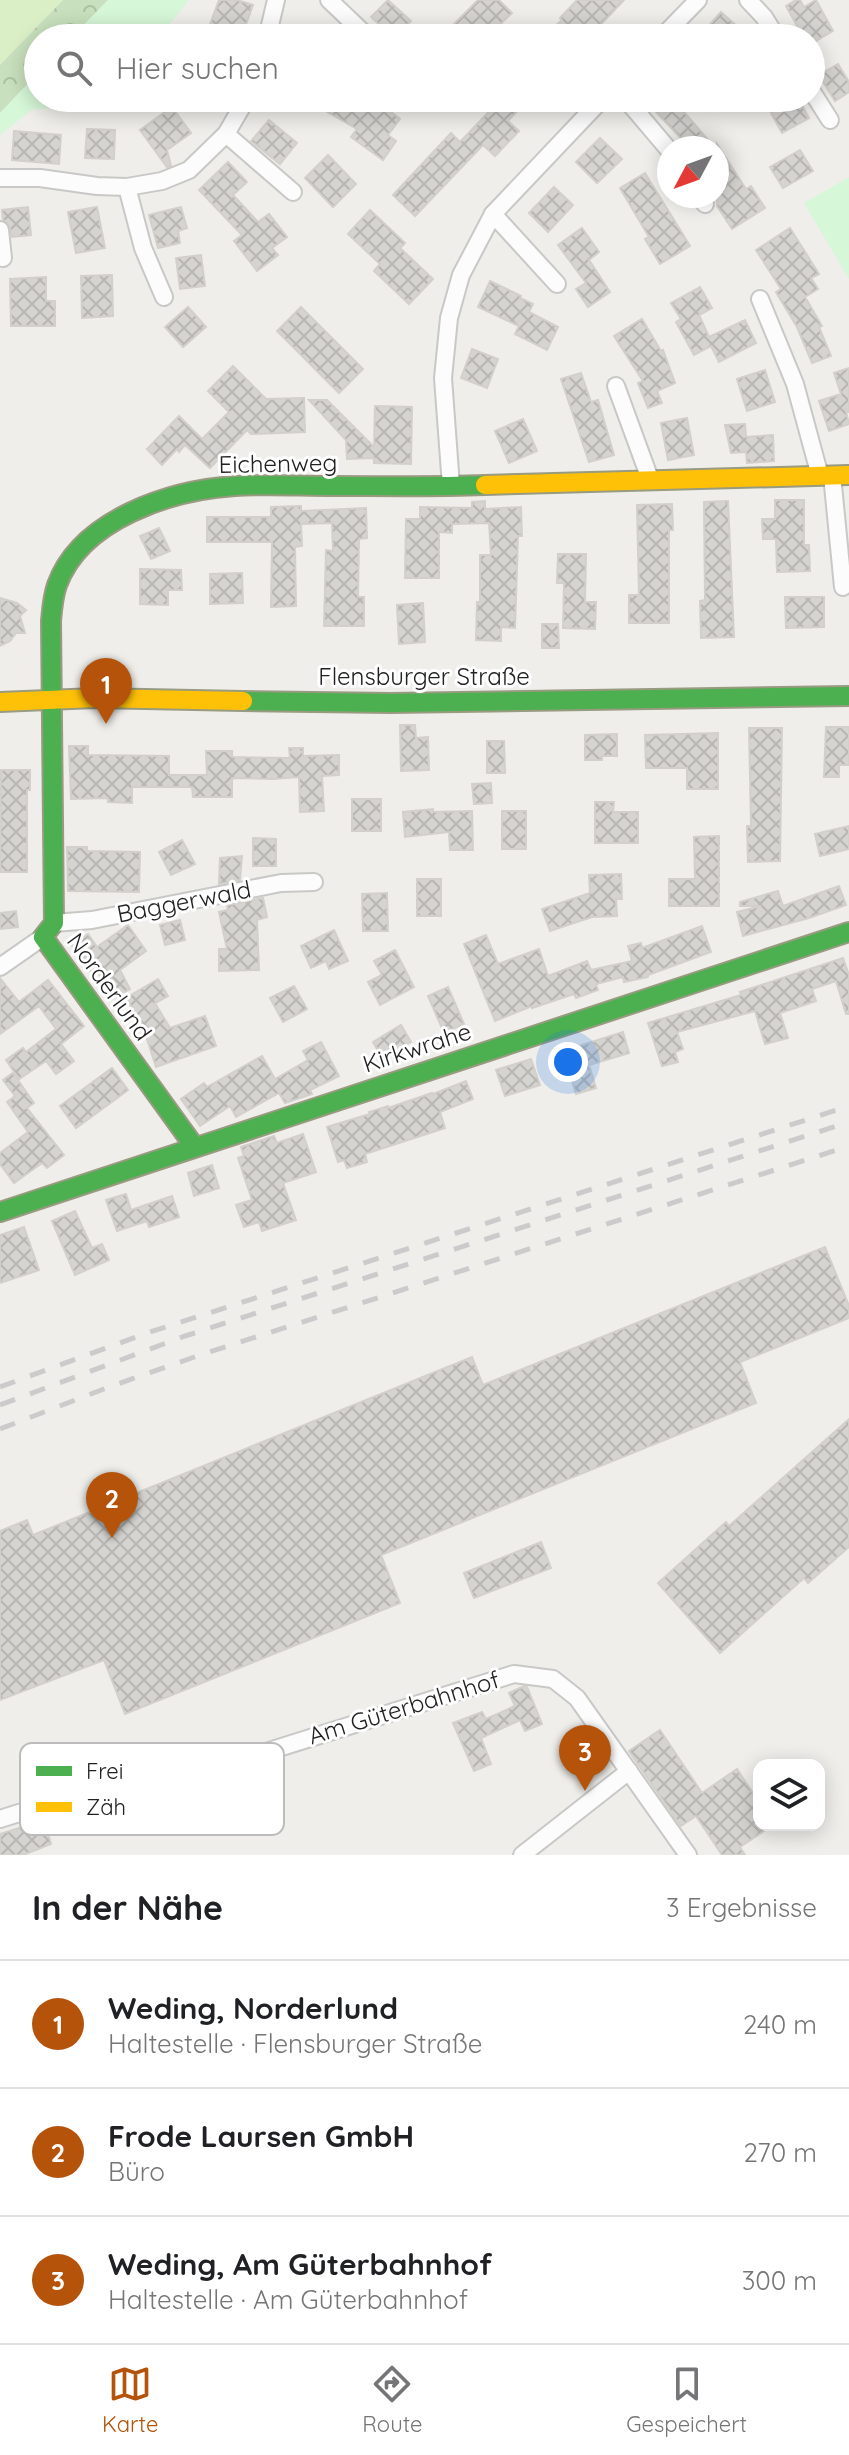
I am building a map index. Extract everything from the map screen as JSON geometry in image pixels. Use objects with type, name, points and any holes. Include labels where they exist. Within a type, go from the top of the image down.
[{"type":"street","points":[[270,24],[276,0]]},
{"type":"street","points":[[329,0],[354,24]]},
{"type":"street","points":[[675,24],[698,0]]},
{"type":"street","points":[[748,0],[768,24]]},
{"type":"street","points":[[0,178],[40,178],[127,187],[162,181],[189,170],[226,134],[239,112]]},
{"type":"street","points":[[451,486],[443,378],[449,318],[461,275],[493,214],[590,112]]},
{"type":"street","points":[[637,112],[657,136]]},
{"type":"street","points":[[825,112],[830,120]]},
{"type":"street","points":[[226,134],[293,192]]},
{"type":"street","points":[[127,187],[143,248],[164,297]]},
{"type":"street","points":[[493,214],[557,284]]},
{"type":"street","points":[[0,230],[3,258]]},
{"type":"street","points":[[760,299],[834,475],[843,587]]},
{"type":"street","points":[[616,386],[650,479]]},
{"type":"street","name":"Eichenweg","points":[[53,698],[51,621],[56,589],[64,570],[100,529],[149,505],[198,491],[234,486],[451,486],[834,475]]},
{"type":"street","name":"Flensburger Straße","points":[[0,702],[53,698],[391,703],[849,696]]},
{"type":"street","name":"Norderlund","points":[[53,698],[48,930],[194,1146]]},
{"type":"street","name":"Baggerwald","points":[[48,930],[281,883],[314,882]]},
{"type":"street","points":[[0,967],[48,930]]},
{"type":"street","name":"Kirkwrahe","points":[[0,1212],[849,932]]},
{"type":"street","name":"Am Güterbahnhof","points":[[284,1746],[514,1674],[553,1679],[577,1698],[688,1855]]},
{"type":"street","points":[[522,1855],[629,1771]]},
{"type":"street","name":"Am Güterbahnhof","points":[[0,1819],[20,1813]]},
{"type":"green space","points":[[0,0],[63,0],[40,24],[24,24],[24,40],[0,65]]},
{"type":"green space","points":[[63,0],[108,0],[85,24],[40,24]]},
{"type":"green space","points":[[108,0],[189,0],[170,24],[85,24]]},
{"type":"green space","points":[[24,40],[24,88],[0,113],[0,65]]},
{"type":"green space","points":[[24,88],[24,112],[29,112],[0,135],[0,113]]},
{"type":"green space","points":[[849,177],[849,279],[804,203]]},
{"type":"building","points":[[219,0],[237,0],[253,5],[246,24],[210,24]]},
{"type":"building","points":[[388,0],[411,21],[408,24],[379,24],[371,17]]},
{"type":"building","points":[[478,0],[499,0],[512,13],[501,24],[454,24]]},
{"type":"building","points":[[577,0],[624,0],[601,24],[558,24],[562,20],[560,18]]},
{"type":"building","points":[[800,0],[804,7],[816,0],[833,31],[825,36],[825,24],[796,24],[786,6]]},
{"type":"building","points":[[721,12],[734,24],[710,24]]},
{"type":"building","points":[[838,64],[849,82],[849,92],[835,101],[825,85],[825,72]]},
{"type":"building","points":[[165,112],[176,112],[191,133],[167,150],[171,166],[167,167],[140,130]]},
{"type":"building","points":[[327,112],[391,112],[400,119],[388,135],[396,141],[383,160],[351,137],[357,129]]},
{"type":"building","points":[[489,112],[516,112],[508,121],[519,131],[495,156],[483,145],[415,216],[393,195],[451,133],[460,142]]},
{"type":"building","points":[[656,112],[684,112],[705,136],[679,136]]},
{"type":"building","points":[[806,112],[809,118],[782,133],[771,113]]},
{"type":"building","points":[[269,120],[297,143],[280,164],[251,141]]},
{"type":"building","points":[[87,129],[115,130],[114,159],[85,158]]},
{"type":"building","points":[[14,131],[61,135],[59,164],[12,160]]},
{"type":"building","points":[[600,138],[622,159],[597,183],[576,162]]},
{"type":"building","points":[[800,150],[813,171],[783,188],[770,167]]},
{"type":"building","points":[[328,155],[356,184],[333,207],[305,178]]},
{"type":"building","points":[[228,162],[247,182],[233,195],[258,222],[269,214],[287,237],[272,248],[278,255],[257,271],[234,241],[242,235],[199,190]]},
{"type":"building","points":[[729,163],[746,189],[751,186],[765,208],[732,229],[718,208],[729,208]]},
{"type":"building","points":[[645,173],[657,192],[657,208],[667,208],[690,246],[660,264],[645,239],[649,237],[620,188]]},
{"type":"building","points":[[554,187],[573,205],[548,232],[529,213]]},
{"type":"building","points":[[28,207],[31,235],[12,237],[9,224],[3,220],[2,210]]},
{"type":"building","points":[[97,207],[105,248],[76,253],[68,212]]},
{"type":"building","points":[[181,207],[187,228],[178,231],[180,243],[158,248],[149,215]]},
{"type":"building","points":[[370,210],[405,243],[400,248],[433,279],[409,304],[374,271],[380,264],[348,234]]},
{"type":"building","points":[[582,228],[599,252],[589,260],[610,292],[588,307],[576,289],[586,283],[558,245]]},
{"type":"building","points":[[790,228],[819,274],[811,278],[818,289],[805,297],[822,326],[819,327],[831,356],[812,363],[797,327],[776,292],[781,289],[756,250]]},
{"type":"building","points":[[201,255],[205,286],[180,289],[176,258]]},
{"type":"building","points":[[112,275],[113,316],[82,318],[81,276]]},
{"type":"building","points":[[46,277],[46,301],[55,301],[55,326],[11,326],[10,279]]},
{"type":"building","points":[[490,281],[533,304],[529,312],[558,327],[547,350],[515,334],[519,326],[478,307]]},
{"type":"building","points":[[700,287],[712,308],[699,315],[709,337],[745,320],[756,343],[719,362],[711,346],[694,355],[676,322],[681,319],[671,303]]},
{"type":"building","points":[[188,307],[206,327],[183,347],[165,327]]},
{"type":"building","points":[[301,307],[363,369],[339,393],[277,331]]},
{"type":"building","points":[[642,319],[663,350],[675,383],[657,391],[662,403],[648,408],[638,383],[643,381],[614,336]]},
{"type":"building","points":[[472,349],[498,359],[487,388],[461,378]]},
{"type":"building","points":[[233,366],[266,399],[304,398],[305,432],[251,434],[247,430],[210,468],[185,445],[162,465],[147,449],[179,416],[202,439],[229,412],[208,391]]},
{"type":"building","points":[[849,368],[849,412],[845,407],[849,424],[829,431],[819,401],[841,394],[834,373]]},
{"type":"building","points":[[765,370],[775,402],[747,411],[737,379]]},
{"type":"building","points":[[581,373],[591,402],[598,400],[614,455],[589,462],[561,379]]},
{"type":"building","points":[[309,400],[327,400],[374,447],[375,406],[412,407],[411,464],[374,463],[374,458],[347,459],[346,440]]},
{"type":"building","points":[[687,418],[694,455],[668,460],[661,423]]},
{"type":"building","points":[[523,419],[537,451],[509,463],[495,431]]},
{"type":"building","points":[[745,424],[746,437],[773,435],[774,461],[747,463],[746,452],[731,453],[725,425]]},
{"type":"building","points":[[775,500],[804,500],[804,545],[809,545],[810,571],[777,572],[776,539],[763,539],[762,519],[775,519]]},
{"type":"building","points":[[485,501],[485,509],[521,507],[522,536],[518,536],[515,628],[501,627],[501,641],[476,640],[480,555],[491,555],[489,523],[452,524],[452,533],[439,532],[439,578],[405,578],[406,519],[420,519],[420,507],[472,508],[472,502]]},
{"type":"building","points":[[728,501],[734,637],[701,638],[700,601],[705,600],[704,502]]},
{"type":"building","points":[[672,504],[669,623],[629,623],[629,595],[639,595],[637,505]]},
{"type":"building","points":[[301,506],[301,511],[366,508],[367,538],[359,539],[358,597],[364,597],[364,626],[324,626],[326,550],[333,551],[332,523],[301,524],[302,546],[295,547],[296,606],[271,607],[272,542],[207,542],[207,517],[271,517],[271,507]]},
{"type":"building","points":[[159,528],[170,551],[151,559],[140,536]]},
{"type":"building","points":[[558,554],[586,554],[585,602],[596,602],[595,629],[563,628],[564,583],[557,583]]},
{"type":"building","points":[[140,569],[181,570],[182,590],[168,590],[168,605],[140,604]]},
{"type":"building","points":[[242,573],[243,603],[210,604],[210,574]]},
{"type":"building","points":[[785,597],[824,597],[824,627],[786,628]]},
{"type":"building","points":[[0,598],[17,603],[26,610],[20,616],[25,633],[16,633],[10,641],[0,646]]},
{"type":"building","points":[[423,603],[425,642],[399,644],[397,605]]},
{"type":"building","points":[[542,624],[558,624],[559,648],[542,648]]},
{"type":"building","points":[[400,725],[415,725],[416,738],[428,737],[429,770],[401,771]]},
{"type":"building","points":[[826,727],[849,727],[849,765],[839,765],[839,777],[824,777]]},
{"type":"building","points":[[749,728],[782,728],[780,861],[748,862],[747,826],[751,826]]},
{"type":"building","points":[[718,733],[718,789],[687,789],[687,768],[646,768],[645,735]]},
{"type":"building","points":[[617,734],[617,756],[585,760],[585,735]]},
{"type":"building","points":[[487,741],[504,741],[505,773],[487,773]]},
{"type":"building","points":[[69,746],[88,746],[88,755],[169,756],[169,775],[207,775],[206,751],[232,751],[232,757],[290,758],[289,748],[303,748],[303,756],[339,755],[339,775],[322,776],[324,811],[300,812],[299,777],[232,778],[232,797],[193,797],[192,787],[132,787],[132,803],[108,802],[108,798],[71,799]]},
{"type":"building","points":[[1,770],[30,770],[30,790],[27,790],[27,872],[0,872]]},
{"type":"building","points":[[491,783],[492,803],[474,804],[472,784]]},
{"type":"building","points":[[352,799],[381,799],[381,831],[352,831]]},
{"type":"building","points":[[595,802],[614,802],[613,812],[638,812],[638,843],[595,843]]},
{"type":"building","points":[[433,809],[433,812],[472,811],[473,850],[450,850],[449,832],[405,837],[403,812]]},
{"type":"building","points":[[502,811],[526,811],[526,849],[502,849]]},
{"type":"building","points":[[849,826],[849,849],[820,856],[815,834]]},
{"type":"building","points":[[719,836],[719,906],[669,906],[669,879],[695,879],[694,837]]},
{"type":"building","points":[[253,838],[276,839],[276,866],[253,866]]},
{"type":"building","points":[[182,840],[195,864],[171,875],[159,852]]},
{"type":"building","points":[[67,847],[87,847],[87,851],[140,852],[139,892],[68,891]]},
{"type":"building","points":[[242,856],[240,880],[219,884],[220,858]]},
{"type":"building","points":[[621,874],[622,899],[616,899],[617,916],[592,917],[550,931],[542,909],[590,893],[589,875]]},
{"type":"building","points":[[417,879],[441,879],[441,916],[417,916]]},
{"type":"building","points":[[839,886],[846,905],[743,936],[737,912],[761,906],[740,906],[740,902],[778,891],[783,906]]},
{"type":"building","points":[[387,893],[388,931],[363,931],[362,894]]},
{"type":"building","points":[[263,898],[267,917],[257,920],[259,970],[219,971],[219,949],[227,949],[219,912],[228,910],[227,905]]},
{"type":"building","points":[[16,911],[18,927],[0,929],[0,913]]},
{"type":"building","points":[[180,920],[185,940],[165,945],[160,925]]},
{"type":"building","points":[[128,925],[146,951],[120,970],[130,989],[112,999],[96,968],[91,972],[72,946],[88,934],[97,947]]},
{"type":"building","points":[[702,926],[711,952],[648,977],[624,982],[623,977],[596,984],[598,990],[576,998],[574,994],[532,1006],[495,1021],[464,944],[486,935],[498,964],[539,949],[548,976],[587,961],[591,970],[632,961],[628,946],[641,943],[642,948]]},
{"type":"building","points":[[334,930],[348,961],[329,969],[326,961],[311,968],[301,946]]},
{"type":"building","points":[[395,950],[414,987],[380,1005],[368,982],[382,975],[374,961]]},
{"type":"building","points":[[843,958],[849,975],[849,1014],[846,1014],[836,981],[812,989],[816,1001],[780,1013],[788,1038],[765,1044],[755,1011],[677,1032],[683,1049],[675,1052],[678,1062],[662,1066],[648,1023],[741,995],[740,992]]},
{"type":"building","points":[[0,978],[19,1002],[48,980],[84,1026],[61,1044],[74,1061],[56,1074],[46,1061],[19,1079],[6,1060],[23,1048],[26,1052],[56,1029],[39,1006],[0,1034]]},
{"type":"building","points":[[158,979],[168,996],[155,1003],[170,1028],[205,1016],[216,1046],[156,1067],[146,1036],[149,1035],[126,998]]},
{"type":"building","points":[[294,986],[307,1009],[283,1022],[270,998]]},
{"type":"building","points":[[448,987],[464,1024],[444,1033],[428,996]]},
{"type":"building","points":[[401,1025],[411,1042],[383,1059],[373,1042]]},
{"type":"building","points":[[623,1032],[629,1053],[589,1065],[596,1088],[576,1094],[563,1051]]},
{"type":"building","points":[[321,1042],[339,1076],[310,1090],[312,1094],[285,1103],[279,1093],[236,1117],[230,1106],[200,1126],[181,1099],[204,1083],[207,1087],[262,1056],[275,1079],[308,1060],[303,1051]]},
{"type":"building","points":[[531,1059],[540,1085],[505,1096],[496,1070]]},
{"type":"building","points":[[112,1068],[128,1090],[76,1128],[60,1106]]},
{"type":"building","points":[[13,1073],[34,1103],[27,1108],[64,1155],[47,1168],[42,1163],[14,1183],[0,1164],[0,1153],[28,1132],[7,1102],[15,1096],[3,1080]]},
{"type":"building","points":[[466,1081],[473,1099],[440,1112],[445,1128],[365,1154],[367,1162],[347,1168],[344,1160],[338,1162],[327,1127]]},
{"type":"building","points":[[303,1134],[316,1172],[283,1183],[296,1220],[262,1231],[259,1222],[244,1227],[236,1205],[252,1200],[238,1158],[244,1156],[241,1147],[274,1136],[277,1143]]},
{"type":"building","points":[[212,1165],[219,1188],[194,1196],[188,1173]]},
{"type":"building","points":[[126,1194],[131,1210],[172,1196],[179,1217],[149,1227],[147,1221],[117,1231],[106,1200]]},
{"type":"building","points":[[75,1211],[92,1248],[102,1244],[109,1260],[75,1275],[52,1221]]},
{"type":"building","points":[[24,1227],[39,1270],[0,1283],[0,1235]]},
{"type":"building","points":[[825,1247],[849,1306],[849,1318],[740,1362],[756,1403],[381,1555],[400,1603],[125,1714],[104,1660],[0,1700],[0,1531],[27,1520],[33,1535],[472,1357],[483,1385]]},
{"type":"building","points":[[849,1419],[849,1547],[808,1583],[804,1578],[720,1653],[658,1583],[726,1522],[729,1526]]},
{"type":"building","points":[[541,1542],[551,1568],[474,1598],[464,1573]]},
{"type":"building","points":[[524,1686],[542,1724],[525,1731],[520,1720],[481,1738],[491,1764],[474,1771],[453,1723],[482,1712],[486,1719],[515,1706],[509,1693]]},
{"type":"building","points":[[660,1730],[702,1793],[737,1769],[753,1793],[753,1831],[764,1831],[740,1847],[745,1855],[722,1855],[696,1816],[681,1826],[629,1751]]},
{"type":"building","points":[[20,1828],[20,1835],[48,1835],[51,1844],[23,1855],[0,1855],[0,1834]]},
{"type":"railway","points":[[0,1387],[147,1333],[849,1106]]},
{"type":"railway","points":[[0,1405],[185,1336],[849,1122]]},
{"type":"railway","points":[[0,1429],[200,1355],[849,1146]]},
{"type":"traffic: fast","points":[[194,1146],[43,937],[54,923],[51,621],[57,585],[69,562],[86,542],[107,526],[131,512],[184,494],[247,485],[485,485]]},
{"type":"traffic: fast","points":[[243,701],[391,703],[849,696]]},
{"type":"traffic: fast","points":[[0,1212],[849,932]]},
{"type":"traffic: slow","points":[[485,485],[849,475]]},
{"type":"traffic: slow","points":[[0,702],[95,698],[243,701]]},
{"type":"place","name":"Weding, Norderlund","points":[[106,724]]},
{"type":"place","name":"Frode Laursen GmbH","points":[[112,1538]]},
{"type":"place","name":"Weding, Am Güterbahnhof","points":[[585,1791]]}]
